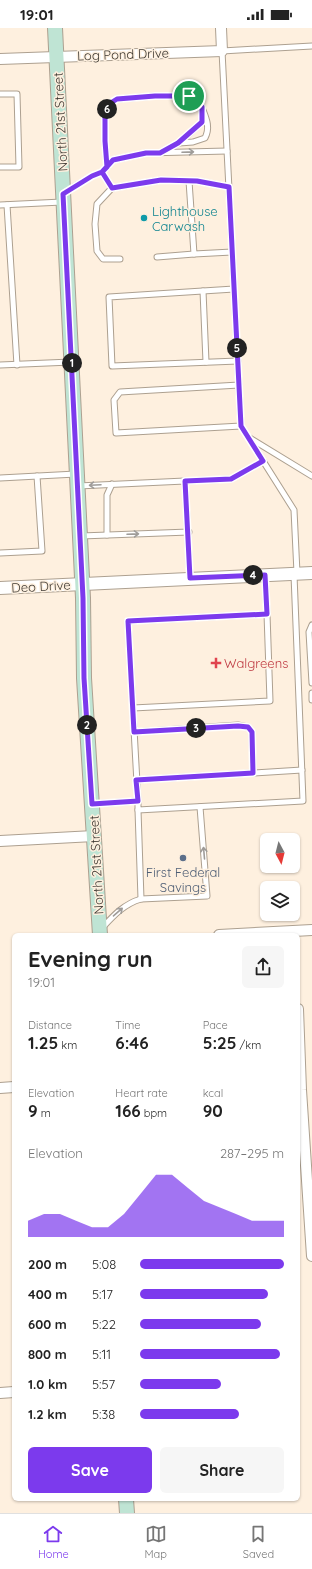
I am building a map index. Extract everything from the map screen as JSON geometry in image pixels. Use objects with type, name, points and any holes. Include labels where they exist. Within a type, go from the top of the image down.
[{"type":"main road","name":"North 21st Street","points":[[56,28],[80,536],[84,678],[100,933]]},
{"type":"main road","points":[[126,1501],[127,1513]]},
{"type":"street","points":[[221,28],[222,51]]},
{"type":"street","name":"Log Pond Drive","points":[[0,59],[222,51]]},
{"type":"street","name":"Deo Drive","points":[[0,588],[312,573]]},
{"type":"street","points":[[0,841],[94,836]]},
{"type":"street","points":[[295,933],[312,930]]},
{"type":"street","points":[[300,1063],[312,1256]]},
{"type":"street","points":[[0,1088],[12,1087]]},
{"type":"street","points":[[0,1393],[12,1392]]},
{"type":"lane","points":[[138,810],[303,801],[294,510],[241,426],[222,51],[312,46]]},
{"type":"lane","points":[[0,94],[17,94],[19,167],[0,167]]},
{"type":"lane","points":[[107,167],[105,114],[109,104],[117,99],[155,96],[189,96],[202,107],[208,127],[208,133],[206,138],[193,142],[178,143]]},
{"type":"lane","points":[[160,153],[178,143],[202,122],[203,110]]},
{"type":"lane","points":[[0,205],[63,198],[92,176],[102,172],[113,160],[146,153],[227,151]]},
{"type":"lane","points":[[102,172],[112,188]]},
{"type":"lane","points":[[120,259],[103,259],[97,251],[95,224],[97,204],[112,188],[161,180],[189,181],[229,187]]},
{"type":"lane","points":[[189,181],[194,254]]},
{"type":"lane","points":[[7,205],[17,365]]},
{"type":"lane","points":[[157,257],[232,252]]},
{"type":"lane","points":[[234,290],[109,297],[112,366],[238,361]]},
{"type":"lane","points":[[203,291],[206,362]]},
{"type":"lane","points":[[0,365],[72,362]]},
{"type":"lane","points":[[239,385],[120,392],[114,400],[116,433],[241,426]]},
{"type":"lane","points":[[247,436],[312,476]]},
{"type":"lane","points":[[0,478],[37,476],[112,484],[231,479],[263,461]]},
{"type":"lane","points":[[0,553],[42,551],[37,476]]},
{"type":"lane","points":[[185,481],[189,532],[190,578]]},
{"type":"lane","points":[[107,535],[107,495],[112,484]]},
{"type":"lane","points":[[80,536],[189,532]]},
{"type":"lane","points":[[132,708],[270,701],[265,575]]},
{"type":"lane","points":[[141,899],[138,801],[128,621],[267,614]]},
{"type":"lane","points":[[312,625],[309,632],[312,683]]},
{"type":"lane","points":[[312,693],[312,700]]},
{"type":"lane","points":[[134,732],[238,726],[248,727],[252,732],[253,773]]},
{"type":"lane","points":[[136,780],[302,770]]},
{"type":"lane","points":[[92,804],[138,801]]},
{"type":"lane","points":[[100,933],[119,910],[131,902],[141,899],[207,896],[200,807]]},
{"type":"place","name":"Lighthouse Carwash","points":[[144,218]]},
{"type":"place","name":"Walgreens","points":[[216,663]]},
{"type":"place","name":"First Federal Savings","points":[[183,858]]},
{"type":"route","points":[[189,96],[155,96],[117,99],[109,104],[105,114],[107,167],[102,172],[112,188],[161,180],[197,181],[229,187],[241,426],[263,461],[231,479],[185,481],[189,532],[190,578],[265,575],[267,614],[128,621],[134,732],[238,726],[248,727],[252,732],[253,773],[136,780],[138,801],[92,804],[84,678],[81,545],[63,194],[92,176],[102,172],[107,167],[113,160],[146,153],[160,153],[178,143],[202,122],[202,107],[189,96]]}]
